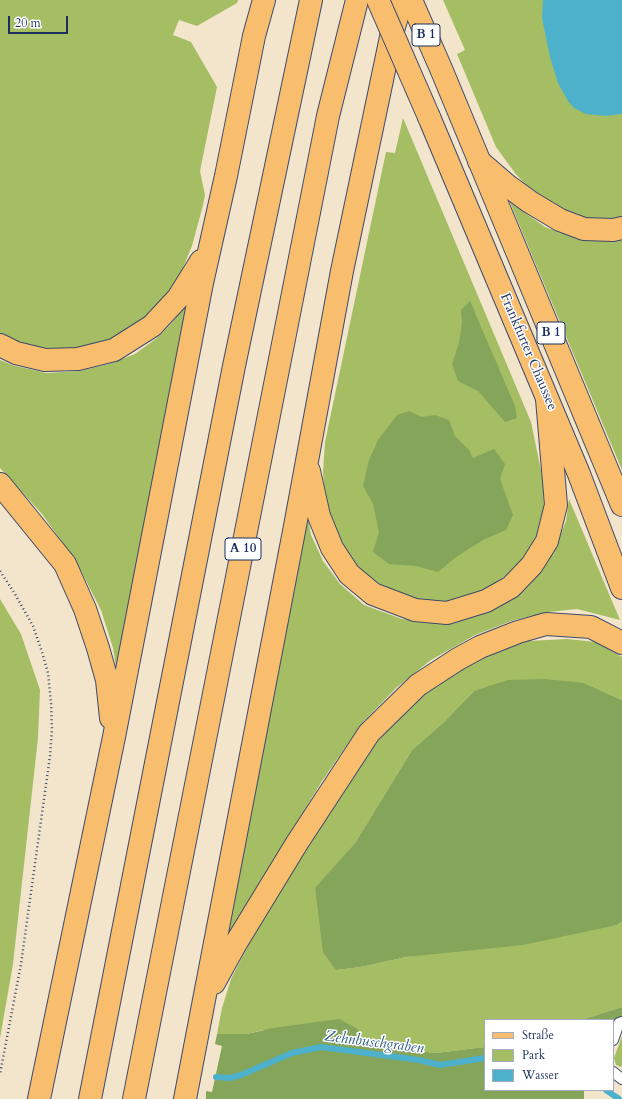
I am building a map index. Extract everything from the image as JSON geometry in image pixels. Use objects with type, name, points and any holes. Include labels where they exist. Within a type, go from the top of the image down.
[{"type":"main road","points":[[39,1099],[114,737],[211,242],[254,36],[264,0]]},
{"type":"main road","points":[[90,1099],[234,366],[311,0]]},
{"type":"main road","name":"A 10","points":[[134,1099],[328,116],[357,0]]},
{"type":"main road","name":"Frankfurter Chaussee","points":[[378,0],[429,117],[579,474],[622,588]]},
{"type":"main road","points":[[185,1099],[342,271],[391,37],[402,0]]},
{"type":"main road","name":"Frankfurter Chaussee","points":[[411,0],[442,71],[622,505]]},
{"type":"main road","points":[[479,161],[508,186],[530,202],[560,220],[584,229],[613,230],[622,228]]},
{"type":"main road","points":[[0,345],[16,353],[45,360],[78,359],[114,350],[152,326],[178,298],[192,277],[211,242]]},
{"type":"main road","points":[[306,462],[320,516],[332,548],[349,574],[373,594],[415,610],[447,613],[486,601],[511,587],[532,565],[547,542],[556,504],[547,399]]},
{"type":"main road","points":[[0,484],[65,564],[98,648],[107,680],[114,737]]},
{"type":"main road","points":[[204,999],[236,943],[293,850],[369,733],[418,685],[458,659],[480,647],[518,632],[546,624],[591,627],[622,643]]},
{"type":"lane","points":[[614,1037],[618,1023],[622,1022]]},
{"type":"lane","points":[[614,1073],[622,1079]]},
{"type":"path","points":[[0,571],[33,626],[42,652],[48,673],[52,729],[50,756],[21,964],[0,1074]]},
{"type":"green space","points":[[0,0],[238,0],[237,3],[197,26],[179,20],[173,35],[191,42],[217,87],[200,171],[205,195],[203,205],[192,246],[180,275],[166,297],[141,322],[109,341],[74,349],[48,349],[21,344],[0,334]]},
{"type":"green space","points":[[443,0],[622,0],[622,218],[608,221],[576,217],[532,192],[515,173],[496,147],[457,54],[465,50]]},
{"type":"green space","points":[[403,118],[531,422],[543,480],[544,509],[537,537],[525,560],[495,584],[468,600],[431,603],[401,596],[373,582],[356,566],[331,528],[325,503],[323,472],[325,442],[386,152],[395,153]]},
{"type":"green space","points":[[506,193],[528,215],[545,227],[575,238],[601,241],[622,240],[622,470]]},
{"type":"green space","points":[[194,294],[118,679],[113,648],[101,610],[77,563],[42,514],[0,468],[0,360],[12,365],[46,373],[80,371],[109,364],[135,354],[157,338],[171,324]]},
{"type":"green space","points":[[470,301],[515,406],[517,418],[505,422],[478,391],[458,381],[452,364],[459,343],[462,323],[461,310]]},
{"type":"green space","points":[[409,411],[422,417],[435,415],[449,420],[455,436],[469,450],[473,458],[494,449],[505,464],[500,479],[513,515],[506,530],[483,540],[456,557],[438,572],[416,566],[389,564],[373,552],[379,532],[373,504],[363,486],[369,460],[378,440],[397,415]]},
{"type":"green space","points":[[569,499],[620,620],[577,609],[549,612],[514,620],[475,635],[431,660],[397,687],[362,723],[322,781],[222,946],[307,512],[311,535],[323,561],[340,584],[364,605],[402,619],[434,623],[458,621],[489,612],[518,595],[540,572],[554,551],[566,521]]},
{"type":"green space","points":[[0,599],[21,634],[40,690],[38,738],[13,964],[0,1038]]},
{"type":"green space","points":[[567,639],[596,642],[622,657],[622,700],[584,683],[474,691],[444,722],[412,750],[355,843],[315,889],[336,970],[361,967],[406,957],[617,925],[622,922],[622,1007],[584,1019],[484,1019],[484,1047],[436,1053],[378,1047],[263,1030],[247,1034],[217,1034],[222,1008],[231,979],[258,926],[371,748],[407,708],[443,679],[483,657],[528,641]]},
{"type":"green space","points":[[545,679],[584,683],[622,700],[622,922],[617,925],[523,945],[406,957],[361,967],[336,970],[323,952],[315,888],[355,843],[412,750],[444,722],[474,691],[508,680]]},
{"type":"green space","points":[[622,1007],[622,1017],[614,1021],[614,1019],[584,1019]]},
{"type":"green space","points":[[339,1019],[358,1029],[363,1044],[378,1047],[436,1053],[484,1047],[484,1091],[584,1091],[584,1099],[206,1099],[206,1091],[212,1092],[222,1046],[215,1044],[217,1034],[247,1034],[273,1028]]},
{"type":"green space","points":[[622,1036],[621,1067],[616,1065],[614,1058]]},
{"type":"water","points":[[543,0],[622,0],[622,114],[605,116],[586,114],[574,108],[568,101],[558,83],[550,57],[542,18]]},
{"type":"waterway","name":"Zehnbuschgraben","points":[[216,1077],[230,1078],[241,1075],[292,1053],[321,1047],[419,1060],[440,1065],[484,1058]]},
{"type":"waterway","name":"Zehnbuschgraben","points":[[607,1091],[619,1099]]}]
